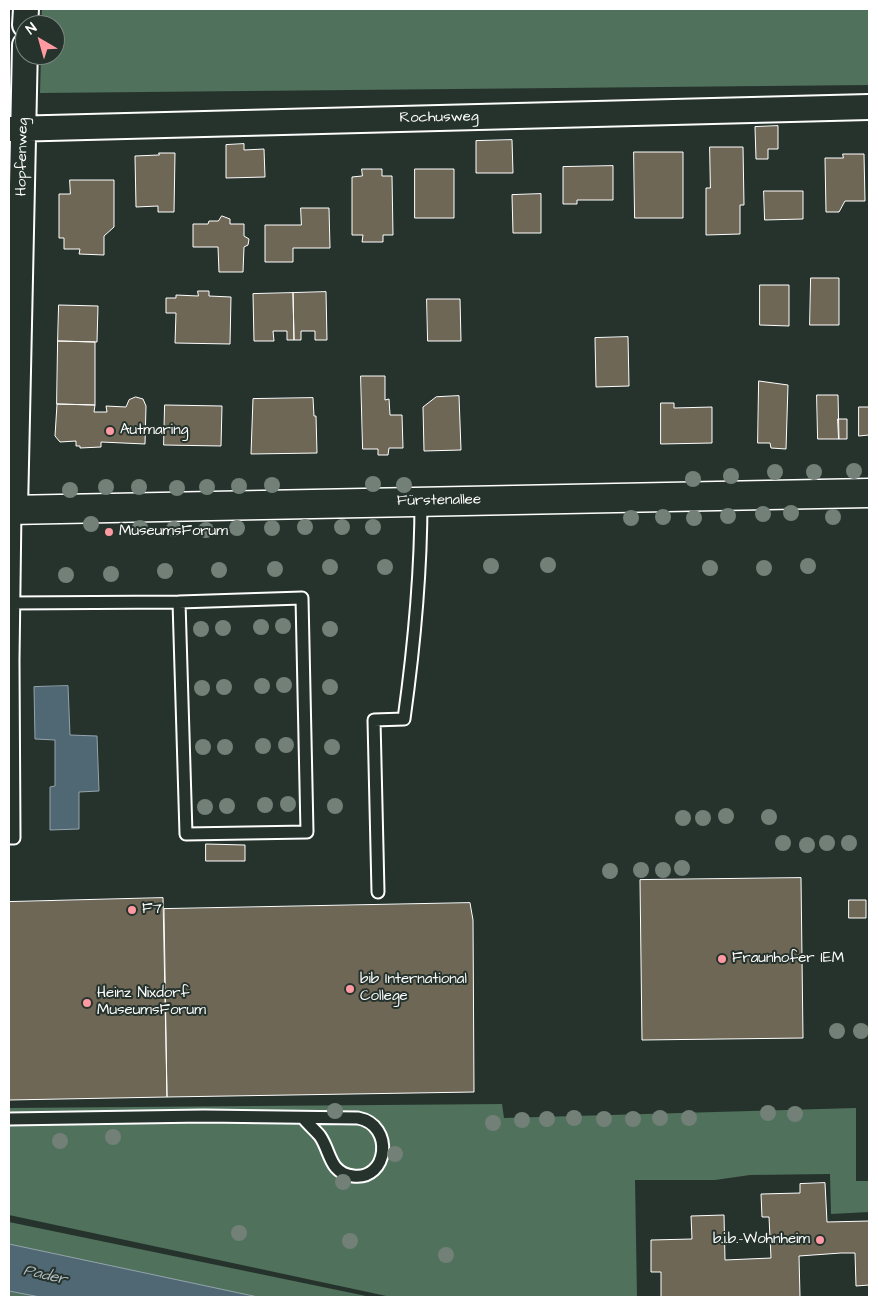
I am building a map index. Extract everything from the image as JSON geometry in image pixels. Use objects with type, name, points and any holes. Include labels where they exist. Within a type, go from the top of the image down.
[{"type":"street","name":"Hopfenweg","points":[[12,510],[16,129],[23,65]]},
{"type":"street","name":"Rochusweg","points":[[16,129],[869,107]]},
{"type":"street","name":"Fürstenallee","points":[[12,510],[869,492]]},
{"type":"lane","points":[[378,892],[374,720],[404,718],[412,657],[421,548],[421,501]]},
{"type":"lane","points":[[9,838],[14,838],[12,510]]},
{"type":"lane","points":[[12,603],[179,602],[302,598],[307,832],[186,834],[179,602]]},
{"type":"lane","points":[[9,1119],[204,1116],[367,1120],[373,1125],[382,1141],[384,1152],[380,1161],[368,1173],[360,1176],[343,1174],[331,1161],[320,1137],[304,1119]]},
{"type":"green space","points":[[42,9],[869,9],[869,85],[40,93],[41,65],[65,65],[65,15],[42,15]]},
{"type":"green space","points":[[502,1104],[504,1118],[856,1108],[856,1181],[869,1181],[869,1212],[831,1214],[830,1174],[750,1175],[715,1180],[635,1180],[637,1297],[391,1297],[9,1215],[9,1108]]},
{"type":"green space","points":[[9,1222],[371,1297],[9,1297]]},
{"type":"water","points":[[68,686],[70,735],[97,736],[99,791],[79,792],[79,829],[50,830],[50,787],[55,786],[55,740],[35,739],[34,687]]},
{"type":"water","name":"Pader","points":[[9,1244],[258,1297],[40,1297],[9,1291]]},
{"type":"building","points":[[778,126],[778,149],[768,149],[768,159],[756,159],[755,127]]},
{"type":"building","points":[[512,140],[513,173],[476,173],[476,141]]},
{"type":"building","points":[[244,144],[244,150],[264,149],[265,177],[226,178],[226,145]]},
{"type":"building","points":[[710,147],[743,147],[744,205],[740,205],[740,234],[706,235],[706,188],[710,188]]},
{"type":"building","points":[[634,152],[683,152],[683,218],[635,218]]},
{"type":"building","points":[[159,153],[175,153],[174,212],[158,212],[158,206],[136,207],[135,156],[159,155]]},
{"type":"building","points":[[843,154],[864,154],[865,201],[845,201],[839,212],[826,212],[825,158],[843,158]]},
{"type":"building","points":[[613,166],[613,200],[577,200],[577,204],[563,204],[563,167]]},
{"type":"building","points":[[362,169],[382,169],[382,176],[392,176],[393,235],[383,235],[383,242],[362,242],[363,235],[352,235],[352,177],[362,176]]},
{"type":"building","points":[[415,169],[454,169],[454,218],[415,218]]},
{"type":"building","points":[[70,180],[114,180],[114,227],[104,236],[104,255],[79,254],[80,249],[64,249],[64,238],[59,238],[59,194],[70,194]]},
{"type":"building","points":[[764,191],[803,191],[803,219],[765,220]]},
{"type":"building","points":[[541,194],[541,233],[513,233],[512,195]]},
{"type":"building","points":[[301,208],[329,208],[330,248],[293,248],[293,262],[265,262],[265,225],[301,225]]},
{"type":"building","points":[[222,216],[230,219],[230,224],[244,224],[244,236],[249,239],[248,245],[244,247],[243,272],[219,272],[218,247],[193,247],[193,224],[208,224],[209,221],[218,221]]},
{"type":"building","points":[[811,278],[839,278],[839,325],[810,325]]},
{"type":"building","points":[[760,285],[789,285],[789,326],[760,325]]},
{"type":"building","points":[[198,291],[209,291],[209,296],[231,297],[230,344],[175,343],[176,313],[166,313],[166,298],[176,298],[176,295],[198,296]]},
{"type":"building","points":[[326,292],[327,340],[315,340],[315,331],[301,331],[301,340],[294,340],[293,293]]},
{"type":"building","points":[[293,293],[294,340],[287,340],[287,331],[273,331],[274,341],[254,341],[253,294]]},
{"type":"building","points":[[427,299],[460,299],[461,341],[428,341]]},
{"type":"building","points":[[59,305],[98,306],[97,342],[58,341]]},
{"type":"building","points":[[628,337],[629,386],[596,387],[595,338]]},
{"type":"building","points":[[58,341],[95,342],[95,405],[57,404]]},
{"type":"building","points":[[361,376],[385,376],[385,400],[389,399],[390,415],[402,415],[403,448],[389,448],[388,455],[378,455],[378,449],[363,449]]},
{"type":"building","points":[[759,381],[788,385],[786,449],[771,448],[770,443],[758,443]]},
{"type":"building","points":[[817,395],[838,395],[839,439],[818,439]]},
{"type":"building","points":[[459,396],[461,450],[424,451],[423,407],[436,397]]},
{"type":"building","points":[[136,397],[143,399],[146,406],[145,444],[101,442],[101,447],[80,448],[80,446],[76,446],[76,441],[60,442],[55,436],[57,404],[95,405],[94,412],[107,412],[106,406],[126,407],[129,400]]},
{"type":"building","points":[[313,398],[314,416],[316,416],[317,453],[251,454],[253,399]]},
{"type":"building","points":[[661,403],[674,403],[674,408],[712,407],[712,443],[661,444]]},
{"type":"building","points":[[165,405],[222,406],[221,446],[164,445]]},
{"type":"building","points":[[859,407],[869,407],[869,435],[859,436]]},
{"type":"building","points":[[838,419],[847,419],[847,439],[839,439]]},
{"type":"building","points":[[206,844],[245,845],[245,861],[206,861]]},
{"type":"building","name":"Fraunhofer IEM","points":[[801,878],[803,1038],[642,1040],[640,880]]},
{"type":"building","name":"Heinz Nixdorf MuseumsForum","points":[[163,898],[167,1097],[9,1100],[9,902]]},
{"type":"building","points":[[849,900],[866,900],[866,918],[849,918]]},
{"type":"building","points":[[470,903],[473,920],[474,1092],[167,1097],[164,909]]},
{"type":"building","name":"b.i.b.-Wohnheim","points":[[825,1183],[827,1222],[869,1221],[869,1285],[856,1286],[855,1253],[841,1253],[799,1256],[800,1297],[661,1297],[661,1272],[651,1272],[651,1240],[692,1239],[691,1216],[724,1215],[725,1260],[771,1258],[769,1217],[762,1217],[761,1194],[800,1193],[800,1184]]},
{"type":"place","name":"Autmaring","points":[[110,431]]},
{"type":"place","name":"MuseumsForum","points":[[109,532]]},
{"type":"place","name":"F7","points":[[132,910]]},
{"type":"place","name":"Fraunhofer IEM","points":[[722,959]]},
{"type":"place","name":"bib International College","points":[[350,989]]},
{"type":"place","name":"Heinz Nixdorf MuseumsForum","points":[[87,1003]]},
{"type":"place","name":"b.i.b.-Wohnheim","points":[[820,1240]]}]
